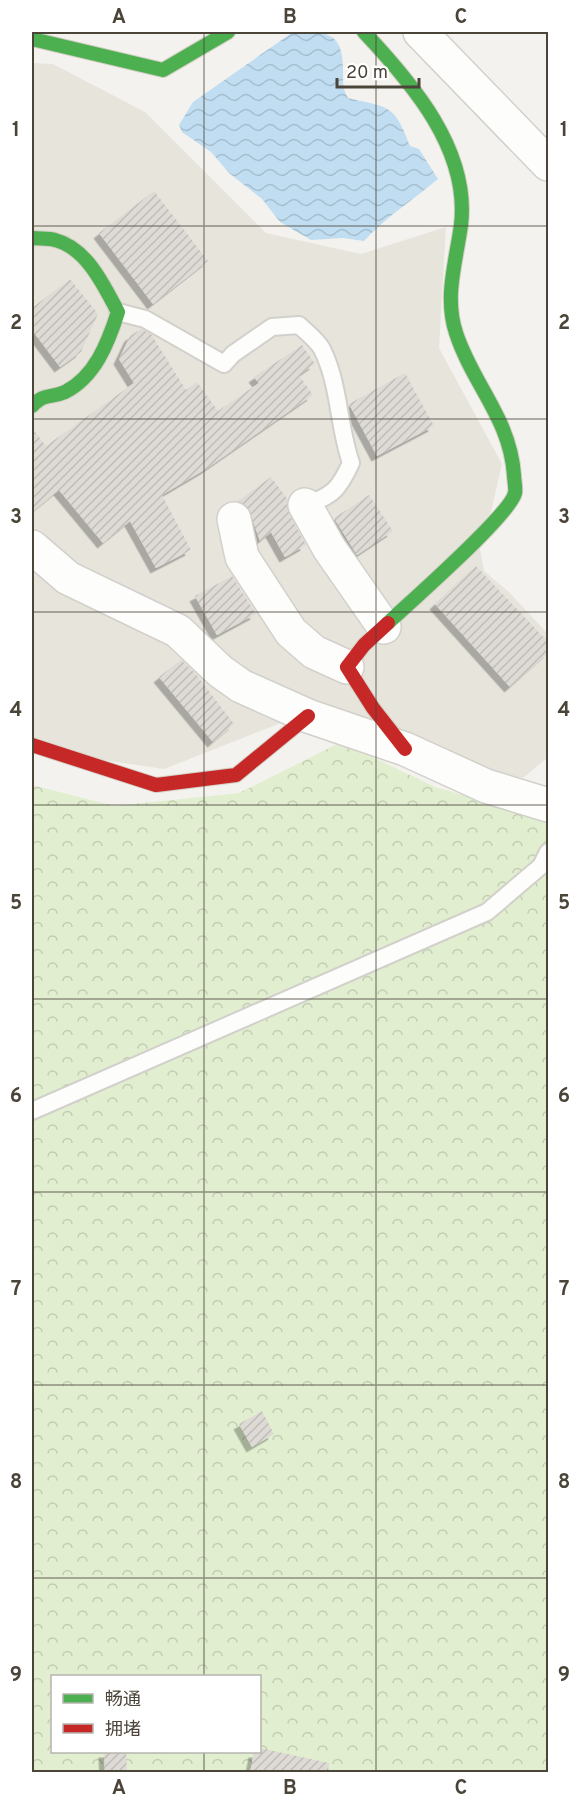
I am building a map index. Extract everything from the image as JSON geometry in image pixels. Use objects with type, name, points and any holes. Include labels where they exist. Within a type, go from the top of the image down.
[{"type":"street","points":[[32,39],[163,70],[228,32]]},
{"type":"street","points":[[347,667],[364,645],[496,521],[515,494],[508,437],[456,332],[449,284],[462,207],[456,169],[430,115],[384,54],[364,32]]},
{"type":"street","points":[[420,32],[549,164]]},
{"type":"street","points":[[32,238],[57,240],[76,253],[98,276],[118,312],[106,345],[85,376],[61,394],[42,396],[32,406]]},
{"type":"street","points":[[305,505],[329,548],[384,627]]},
{"type":"street","points":[[234,519],[242,557],[291,632],[314,652],[347,667],[373,708],[405,748]]},
{"type":"street","points":[[32,547],[68,578],[178,631],[220,671],[241,686],[308,716],[405,748],[486,786],[549,805]]},
{"type":"street","points":[[32,745],[156,785],[236,775],[308,716]]},
{"type":"lane","points":[[118,312],[145,319],[224,364],[233,354],[272,327],[299,324],[321,347],[340,407],[344,443],[351,463],[339,489],[322,500],[305,505]]},
{"type":"lane","points":[[32,1111],[487,912],[540,866],[549,852]]},
{"type":"shaded area","points":[[32,63],[53,64],[145,112],[266,233],[361,254],[446,227],[439,348],[502,464],[491,512],[478,538],[484,571],[509,592],[548,634],[548,757],[523,778],[452,764],[319,708],[164,769],[70,755],[32,743]]},
{"type":"green space","points":[[341,742],[435,787],[548,819],[548,1772],[32,1772],[32,785],[114,806],[239,793]]},
{"type":"water","points":[[293,32],[317,32],[332,37],[341,50],[344,87],[348,98],[381,106],[394,115],[410,146],[419,149],[438,179],[390,216],[364,241],[343,238],[311,240],[280,222],[262,199],[229,173],[211,152],[182,132],[179,125],[193,102]]},
{"type":"building","points":[[154,191],[208,261],[153,304],[99,233]]},
{"type":"building","points":[[70,279],[98,314],[81,352],[60,367],[32,330],[32,308]]},
{"type":"building","points":[[141,329],[151,334],[186,390],[197,382],[218,411],[259,383],[254,377],[302,345],[315,364],[299,375],[313,395],[206,469],[162,495],[191,550],[156,568],[130,521],[103,543],[59,490],[32,512],[32,428],[46,446],[134,383],[119,359],[130,336]]},
{"type":"building","points":[[405,373],[434,426],[377,456],[349,404]]},
{"type":"building","points":[[271,477],[288,500],[289,514],[306,545],[285,557],[271,532],[260,541],[248,507],[238,501]]},
{"type":"building","points":[[369,495],[393,531],[357,555],[334,518]]},
{"type":"building","points":[[476,566],[549,643],[549,652],[510,687],[435,604]]},
{"type":"building","points":[[232,576],[256,614],[217,635],[195,596]]},
{"type":"building","points":[[181,660],[195,673],[234,724],[213,742],[159,677]]},
{"type":"building","points":[[262,1411],[274,1434],[252,1447],[239,1424]]},
{"type":"building","points":[[261,1748],[329,1763],[328,1773],[250,1773],[254,1753],[261,1753]]},
{"type":"building","points":[[104,1753],[126,1753],[127,1773],[105,1773]]},
{"type":"traffic: fast","points":[[32,39],[163,70],[228,32]]},
{"type":"traffic: fast","points":[[364,32],[401,73],[418,96],[447,144],[456,170],[461,197],[461,225],[452,279],[453,320],[463,352],[506,436],[515,489],[509,504],[496,520],[388,623]]},
{"type":"traffic: fast","points":[[32,238],[55,240],[76,251],[93,269],[118,312],[105,347],[85,378],[65,392],[44,397],[32,406]]},
{"type":"traffic: jam","points":[[388,623],[364,645],[347,667],[373,708],[405,749]]},
{"type":"traffic: jam","points":[[32,745],[156,785],[236,775],[308,716]]}]
